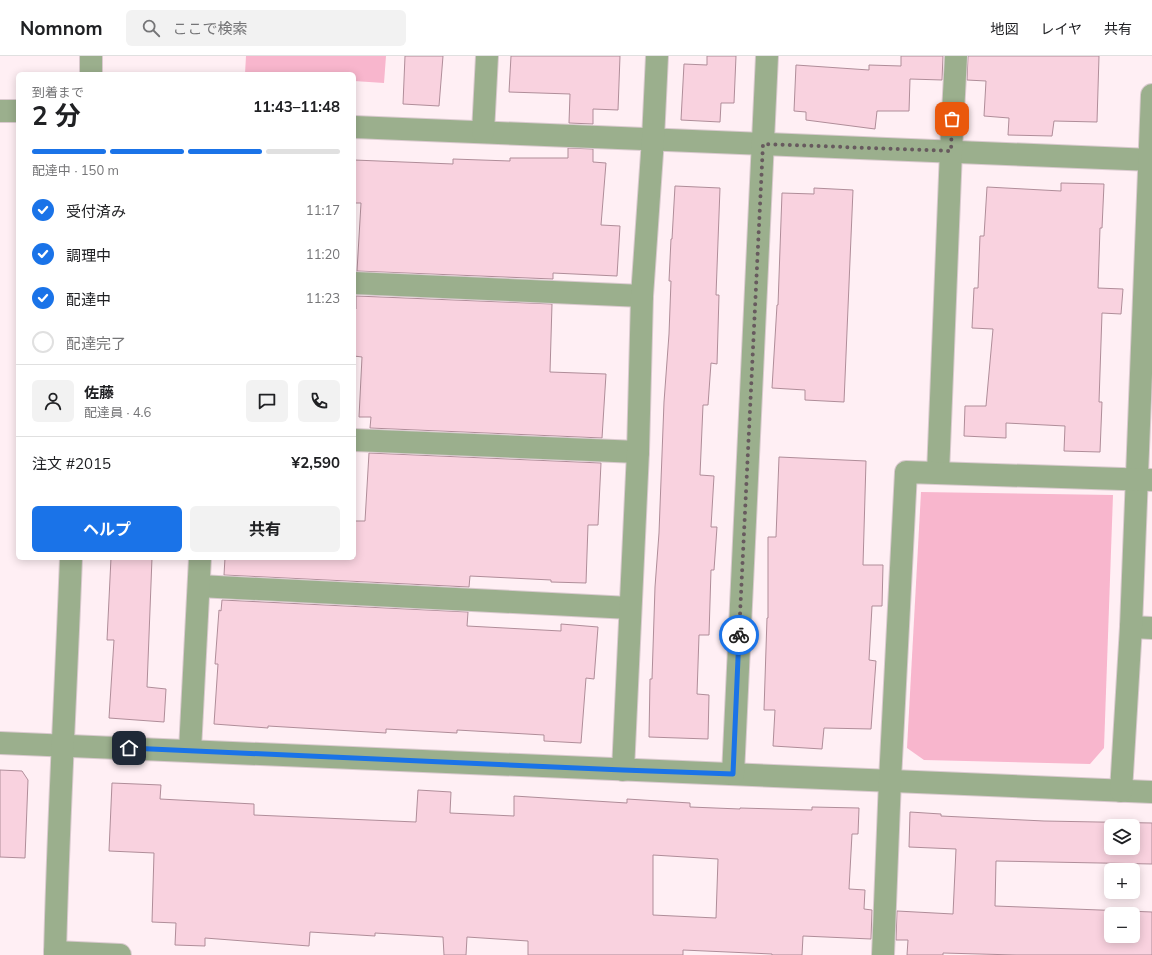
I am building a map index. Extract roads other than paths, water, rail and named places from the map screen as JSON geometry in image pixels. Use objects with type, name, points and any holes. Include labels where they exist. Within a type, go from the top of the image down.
[{"type":"street","points":[[91,56],[91,72]]},
{"type":"street","points":[[483,132],[487,56]]},
{"type":"street","points":[[623,770],[638,452],[642,296],[653,139],[656,56]]},
{"type":"street","points":[[733,774],[767,56]]},
{"type":"street","points":[[938,473],[956,56]]},
{"type":"street","points":[[1122,791],[1142,627],[1152,95]]},
{"type":"street","points":[[0,111],[16,112]]},
{"type":"street","points":[[356,127],[1150,160]]},
{"type":"street","points":[[356,283],[642,296]]},
{"type":"street","points":[[356,440],[638,452]]},
{"type":"street","points":[[883,955],[890,780],[906,472],[1145,480]]},
{"type":"street","points":[[71,560],[66,697],[62,746],[55,954],[120,955]]},
{"type":"street","points":[[190,750],[200,560]]},
{"type":"street","points":[[199,586],[630,608]]},
{"type":"street","points":[[0,743],[1152,792]]}]
